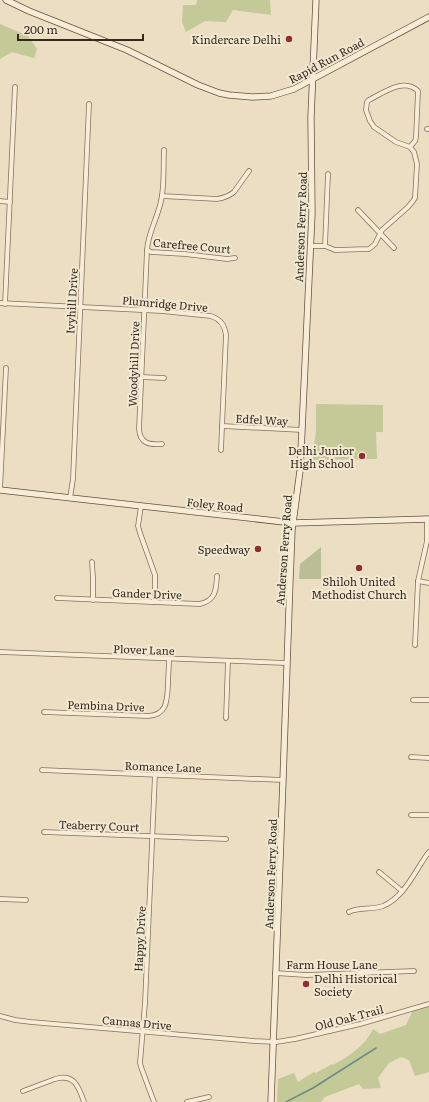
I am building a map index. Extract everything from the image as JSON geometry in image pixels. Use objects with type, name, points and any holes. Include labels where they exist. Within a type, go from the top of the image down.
[{"type":"street","name":"Rapid Run Road","points":[[6,0],[29,11],[127,50],[198,85],[219,93],[243,97],[267,96],[294,90],[429,17]]},
{"type":"street","name":"Anderson Ferry Road","points":[[271,1102],[286,663],[293,523],[300,471],[311,246],[312,184],[310,138],[316,0]]},
{"type":"street","points":[[311,246],[325,246],[335,250],[369,249],[375,244],[385,227],[408,207],[415,198],[417,164],[414,152],[410,147],[396,142],[374,127],[366,110],[367,102],[369,100],[401,86],[412,86],[418,91],[416,137],[415,141],[410,147]]},
{"type":"street","points":[[5,304],[15,88]]},
{"type":"street","name":"Ivyhill Drive","points":[[70,498],[89,104]]},
{"type":"street","name":"Woodyhill Drive","points":[[162,444],[148,444],[142,439],[139,433],[146,250],[149,235],[160,206],[162,196],[164,150]]},
{"type":"street","points":[[162,196],[223,198],[234,192],[249,171]]},
{"type":"street","points":[[325,246],[328,174]]},
{"type":"street","points":[[0,201],[10,202]]},
{"type":"street","points":[[358,210],[394,248]]},
{"type":"street","name":"Carefree Court","points":[[146,250],[151,252],[227,259],[235,258]]},
{"type":"street","name":"Plumridge Drive","points":[[0,304],[144,310],[211,316],[218,319],[223,325],[226,335],[221,450]]},
{"type":"street","points":[[0,490],[6,368]]},
{"type":"street","points":[[141,376],[164,378]]},
{"type":"street","name":"Edfel Way","points":[[222,426],[302,430]]},
{"type":"street","name":"Foley Road","points":[[0,490],[293,523],[428,519]]},
{"type":"street","points":[[140,506],[138,526],[155,576],[155,602]]},
{"type":"street","points":[[415,644],[418,580],[427,541],[428,519]]},
{"type":"street","points":[[92,562],[93,600]]},
{"type":"street","name":"Gander Drive","points":[[57,598],[197,604],[204,603],[211,599],[217,589],[217,576]]},
{"type":"street","points":[[418,580],[429,583]]},
{"type":"street","name":"Plover Lane","points":[[0,652],[286,663]]},
{"type":"street","name":"Pembina Drive","points":[[44,712],[148,716],[156,715],[162,710],[167,700],[169,659]]},
{"type":"street","points":[[226,718],[228,661]]},
{"type":"street","points":[[413,700],[429,700]]},
{"type":"street","points":[[410,757],[429,758]]},
{"type":"street","name":"Romance Lane","points":[[42,770],[283,780]]},
{"type":"street","name":"Happy Drive","points":[[154,1102],[141,1067],[155,774]]},
{"type":"street","points":[[411,814],[429,815]]},
{"type":"street","name":"Teaberry Court","points":[[44,832],[226,839]]},
{"type":"street","points":[[349,912],[353,910],[370,909],[383,906],[395,899],[427,857],[429,852]]},
{"type":"street","points":[[378,872],[402,891]]},
{"type":"street","points":[[0,900],[26,900]]},
{"type":"street","name":"Farm House Lane","points":[[275,973],[306,975],[414,971]]},
{"type":"street","name":"Old Oak Trail","points":[[273,1042],[283,1042],[360,1024],[429,1004]]},
{"type":"street","name":"Cannas Drive","points":[[0,1016],[15,1020],[273,1042]]},
{"type":"street","points":[[23,1091],[55,1079],[67,1078],[77,1084],[84,1102]]},
{"type":"street","points":[[187,1102],[209,1097]]},
{"type":"green space","points":[[197,0],[270,0],[271,15],[233,10],[226,22],[205,21],[186,32],[182,22],[183,5],[196,5]]},
{"type":"green space","points":[[0,24],[28,36],[37,49],[34,58],[12,52],[0,59]]},
{"type":"green space","points":[[316,404],[383,405],[383,432],[376,432],[377,459],[312,460],[316,431]]},
{"type":"green space","points":[[321,547],[321,579],[299,579],[300,564]]},
{"type":"green space","points":[[429,1004],[429,1072],[415,1076],[409,1060],[401,1057],[389,1063],[378,1078],[381,1088],[363,1089],[359,1084],[325,1097],[321,1102],[277,1102],[278,1079],[294,1073],[298,1082],[314,1072],[316,1073],[332,1064],[333,1065],[351,1054],[366,1041],[373,1029],[380,1034],[406,1025],[414,1008]]},
{"type":"waterway","points":[[286,1102],[313,1088],[376,1048]]},
{"type":"place","name":"Kindercare Delhi","points":[[289,39]]},
{"type":"place","name":"Delhi Junior High School","points":[[362,456]]},
{"type":"place","name":"Speedway","points":[[258,549]]},
{"type":"place","name":"Shiloh United Methodist Church","points":[[359,568]]},
{"type":"place","name":"Delhi Historical Society","points":[[306,984]]}]
